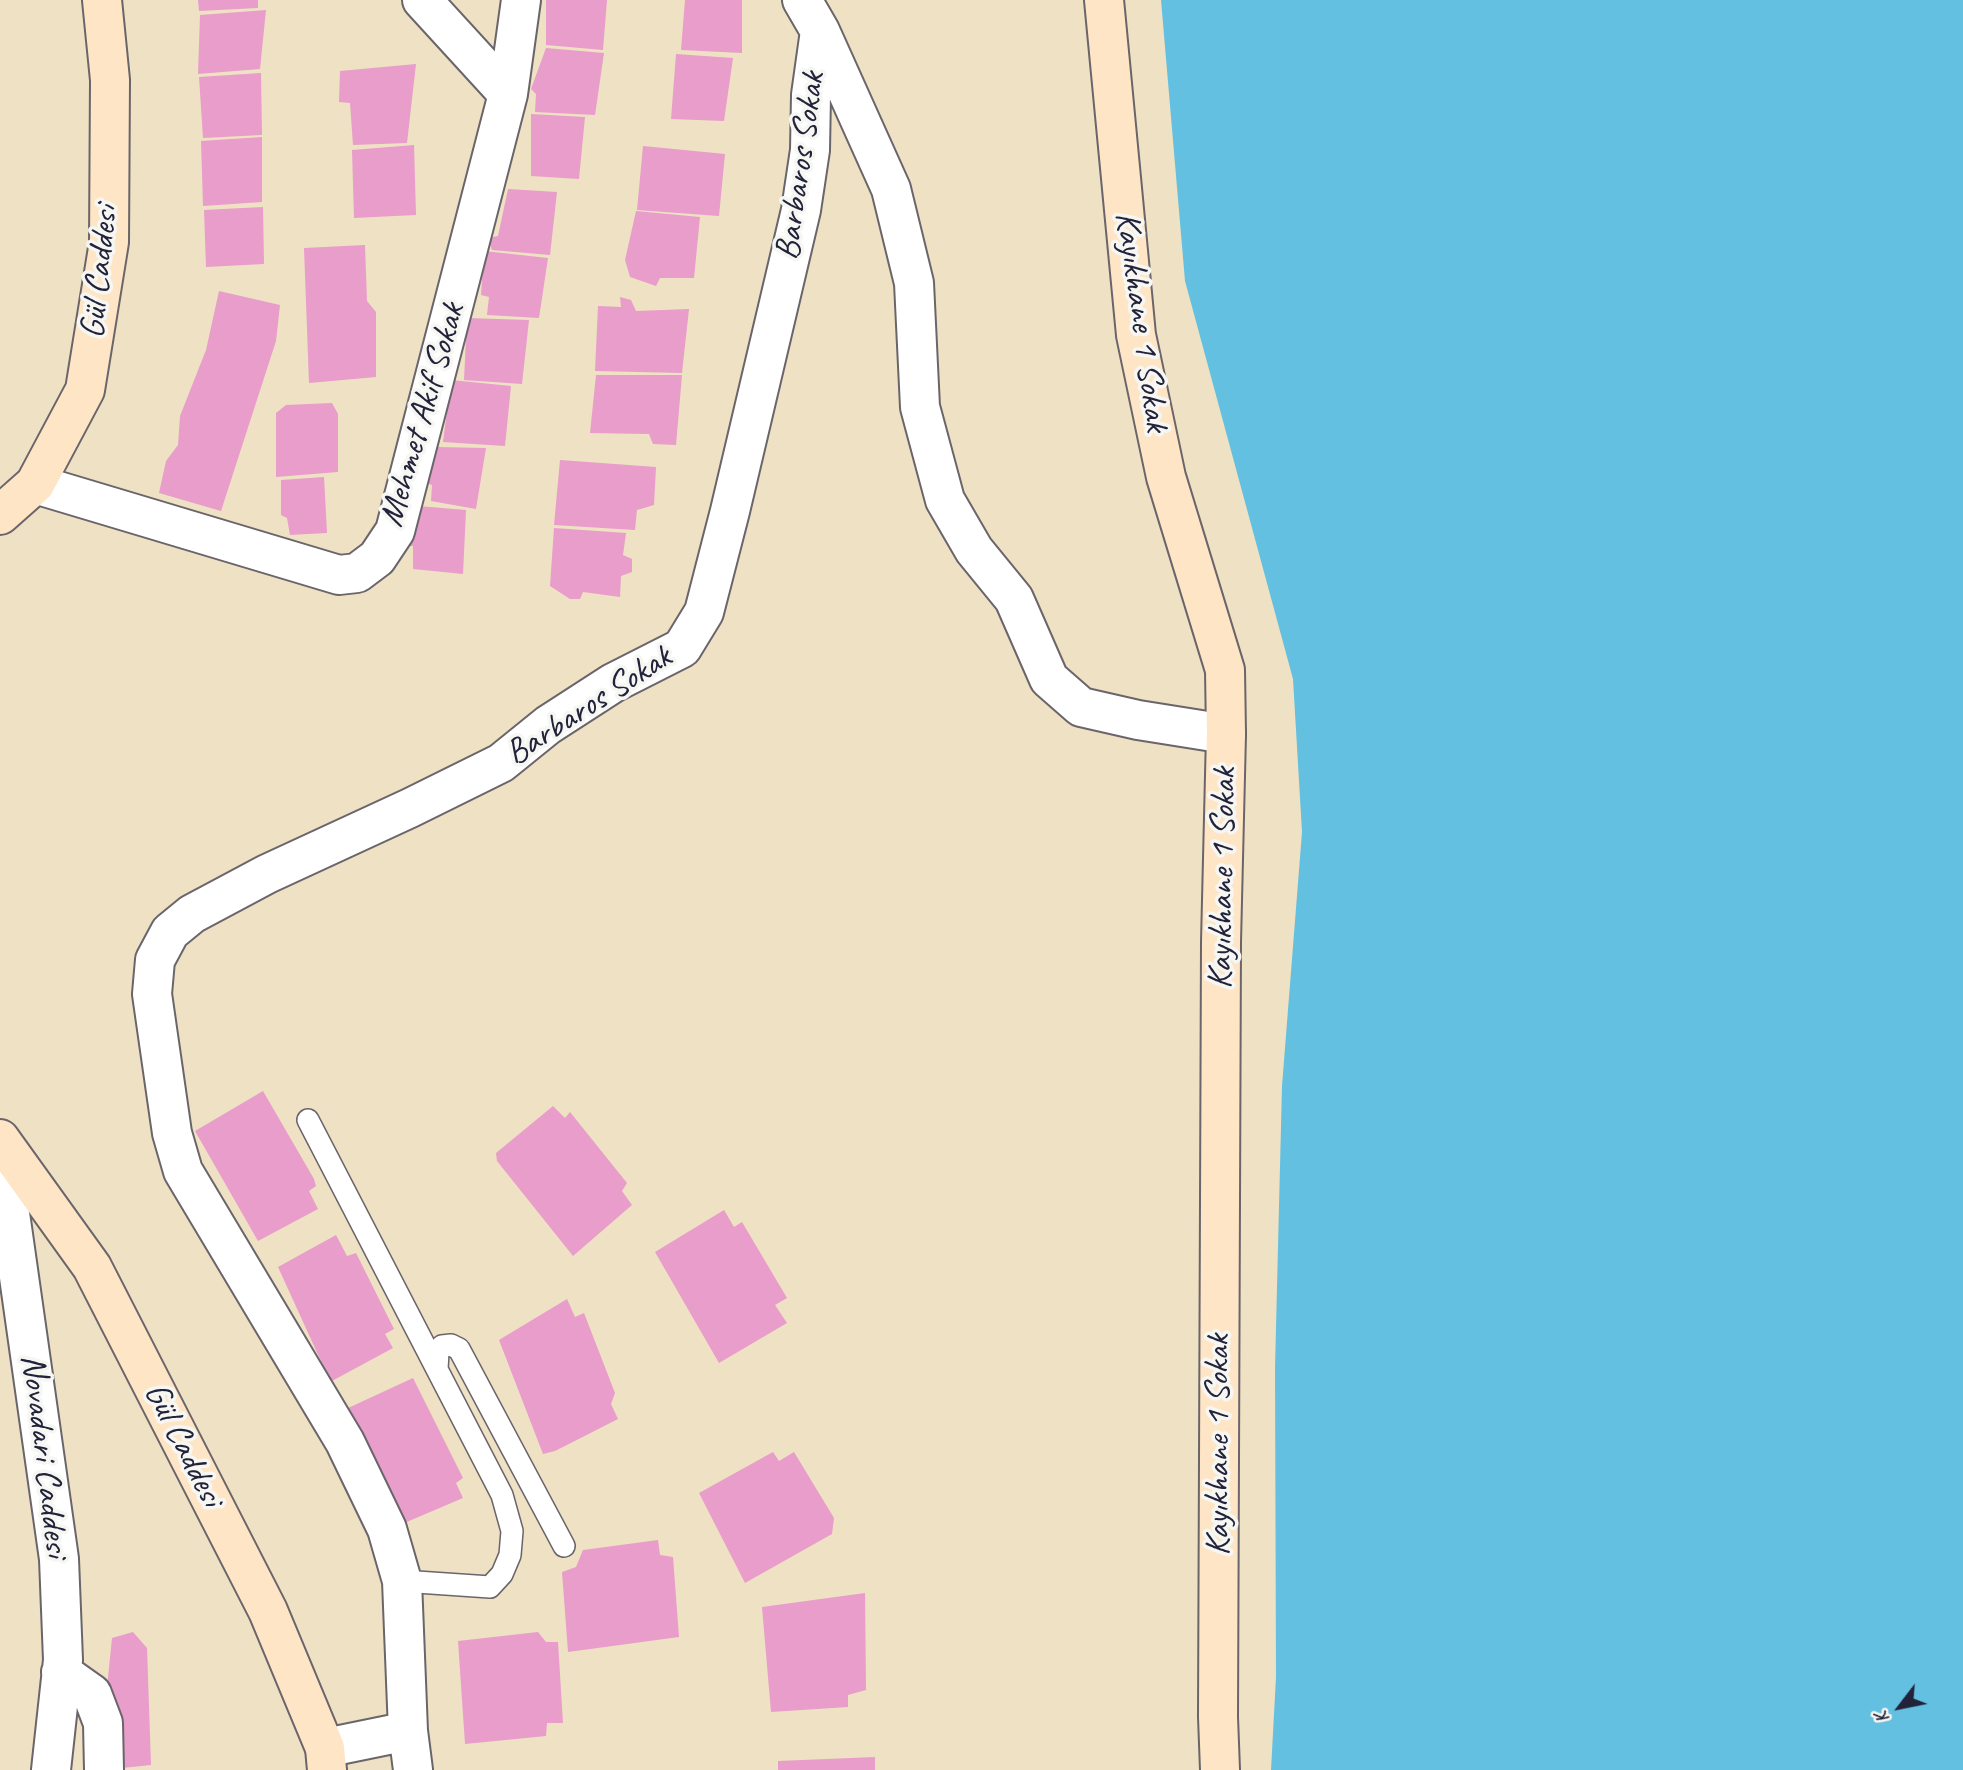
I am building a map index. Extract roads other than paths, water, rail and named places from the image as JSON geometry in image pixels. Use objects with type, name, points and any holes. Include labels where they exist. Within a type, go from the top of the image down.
[{"type":"street","name":"Gül Caddesi","points":[[0,515],[35,484],[85,390],[109,242],[110,80],[102,0]]},
{"type":"street","points":[[422,0],[509,94]]},
{"type":"street","name":"Mehmet Akif Sokak","points":[[35,484],[339,575],[357,573],[377,558],[395,531],[509,94],[522,0]]},
{"type":"street","name":"Kayıkhane 1 Sokak","points":[[1104,0],[1136,335],[1166,477],[1225,670],[1221,956],[1220,1770]]},
{"type":"street","points":[[811,15],[891,189],[914,283],[920,407],[945,500],[974,550],[1014,599],[1049,679],[1081,707],[1138,720],[1226,734]]},
{"type":"street","name":"Barbaros Sokak","points":[[413,1770],[408,1731],[402,1581],[387,1529],[345,1442],[183,1171],[172,1133],[152,994],[155,960],[170,932],[192,914],[267,874],[501,763],[548,725],[613,683],[682,648],[704,612],[801,210],[810,150],[811,15]]},
{"type":"street","name":"Gül Caddesi","points":[[0,1141],[92,1267],[268,1611],[326,1759]]},
{"type":"street","name":"Novadari Caddesi","points":[[0,1141],[59,1559],[63,1660],[51,1770]]},
{"type":"street","points":[[61,1672],[92,1694],[103,1723],[104,1770]]},
{"type":"street","points":[[326,1759],[408,1731]]},
{"type":"lane","points":[[308,1120],[502,1495],[512,1531],[510,1555],[502,1574],[489,1587],[402,1581]]},
{"type":"lane","points":[[437,1369],[438,1352],[442,1346],[450,1345],[459,1349],[564,1546]]},
{"type":"water","points":[[1161,0],[1963,0],[1963,1770],[1271,1770],[1276,1677],[1275,1368],[1282,1086],[1302,832],[1293,679],[1185,281]]}]
